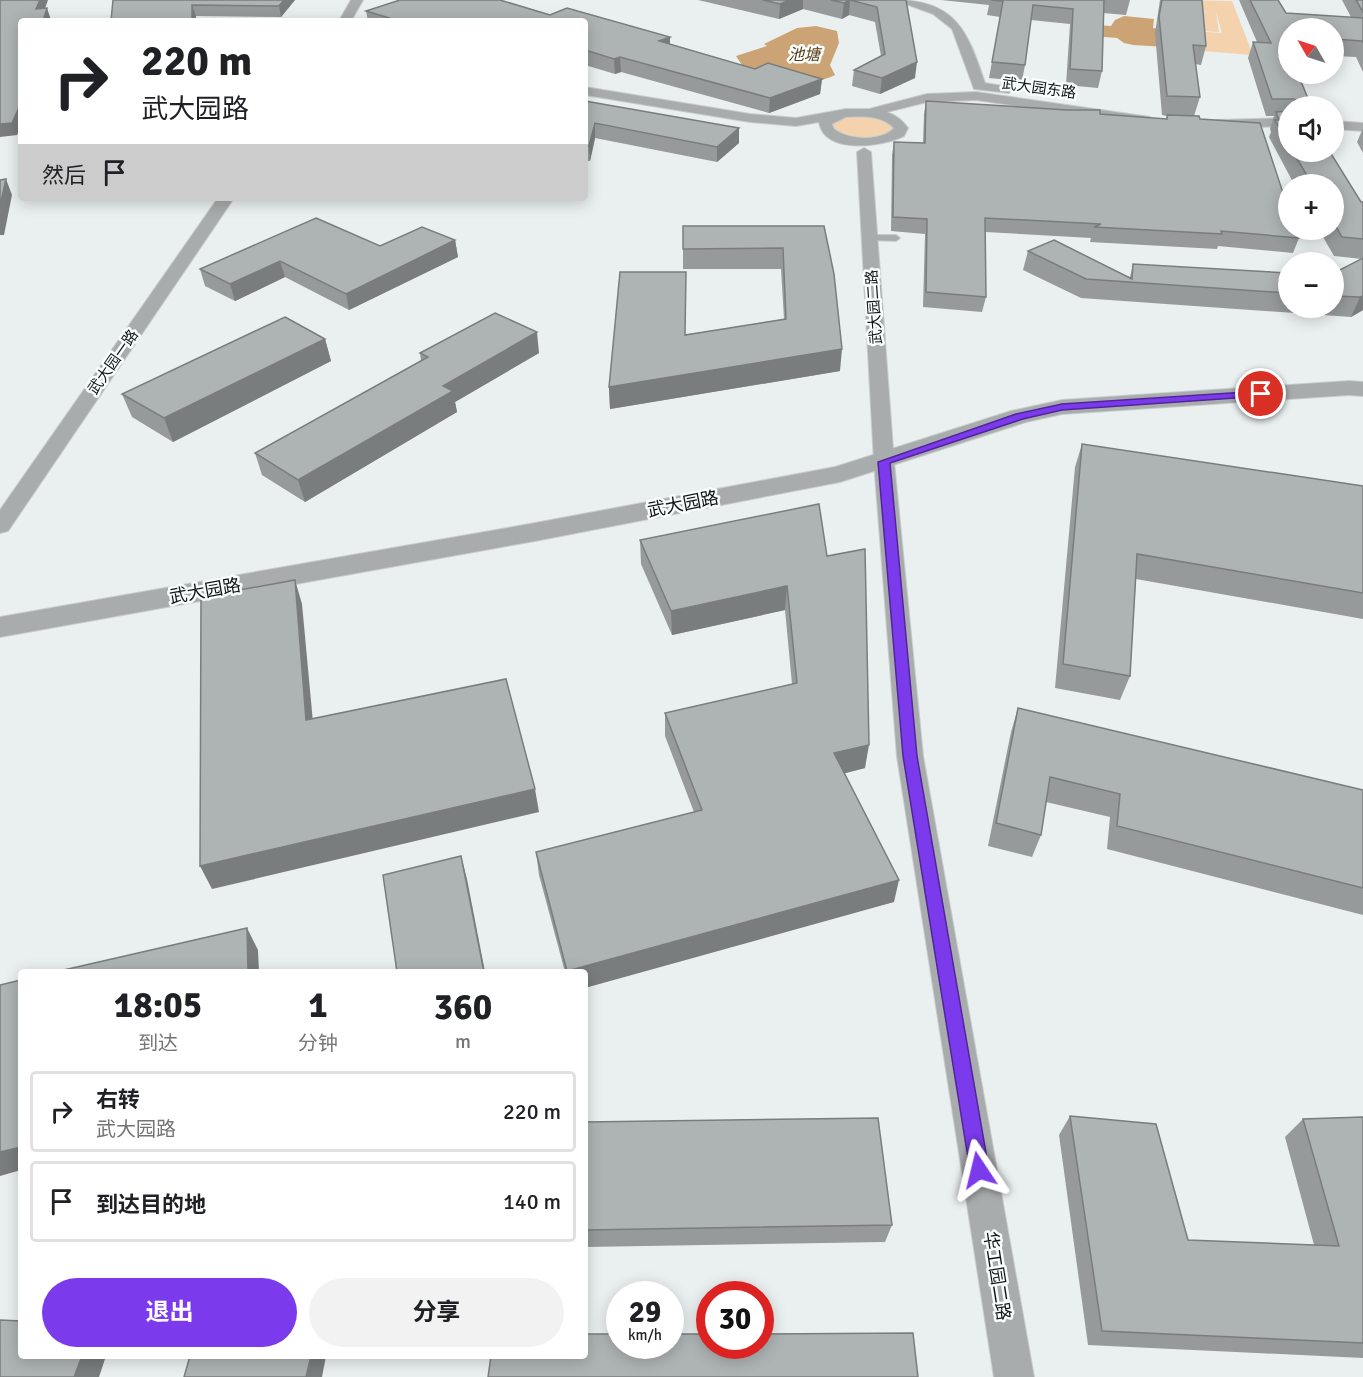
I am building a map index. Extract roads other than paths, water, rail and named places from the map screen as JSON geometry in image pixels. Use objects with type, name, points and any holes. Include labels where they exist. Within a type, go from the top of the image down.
[{"type":"street","points":[[347,18],[357,0]]},
{"type":"street","name":"武大园东路","points":[[869,113],[927,98],[976,96],[1155,121],[1147,110],[979,86],[963,38],[954,22],[928,6],[901,0]]},
{"type":"street","points":[[588,91],[750,118],[796,122],[848,140],[861,142],[885,140]]},
{"type":"street","points":[[848,140],[864,152],[899,133],[901,128],[894,108]]},
{"type":"street","points":[[796,122],[836,115],[869,113],[881,115],[898,123]]},
{"type":"street","points":[[829,133],[825,123],[836,115]]},
{"type":"street","points":[[1205,124],[1278,122]]},
{"type":"street","points":[[1344,126],[1363,127]]},
{"type":"street","name":"武大园二路","points":[[864,152],[884,462]]},
{"type":"street","name":"武大园一路","points":[[0,526],[224,201]]},
{"type":"street","name":"武大园路","points":[[0,627],[535,532],[840,474],[884,462],[1020,416],[1062,407],[1349,388],[1363,389]]},
{"type":"street","name":"华工园二路","points":[[884,462],[910,756],[1014,1377]]},
{"type":"lane","points":[[869,237],[896,238]]},
{"type":"water","points":[[1124,16],[1154,19],[1153,28],[1162,29],[1182,48],[1133,45],[1117,38],[1093,36],[1095,25],[1111,26],[1115,20]]},
{"type":"water","name":"池塘","points":[[816,26],[837,31],[839,43],[830,65],[835,75],[813,81],[789,79],[742,65],[736,56],[767,46],[764,44],[797,28]]}]
